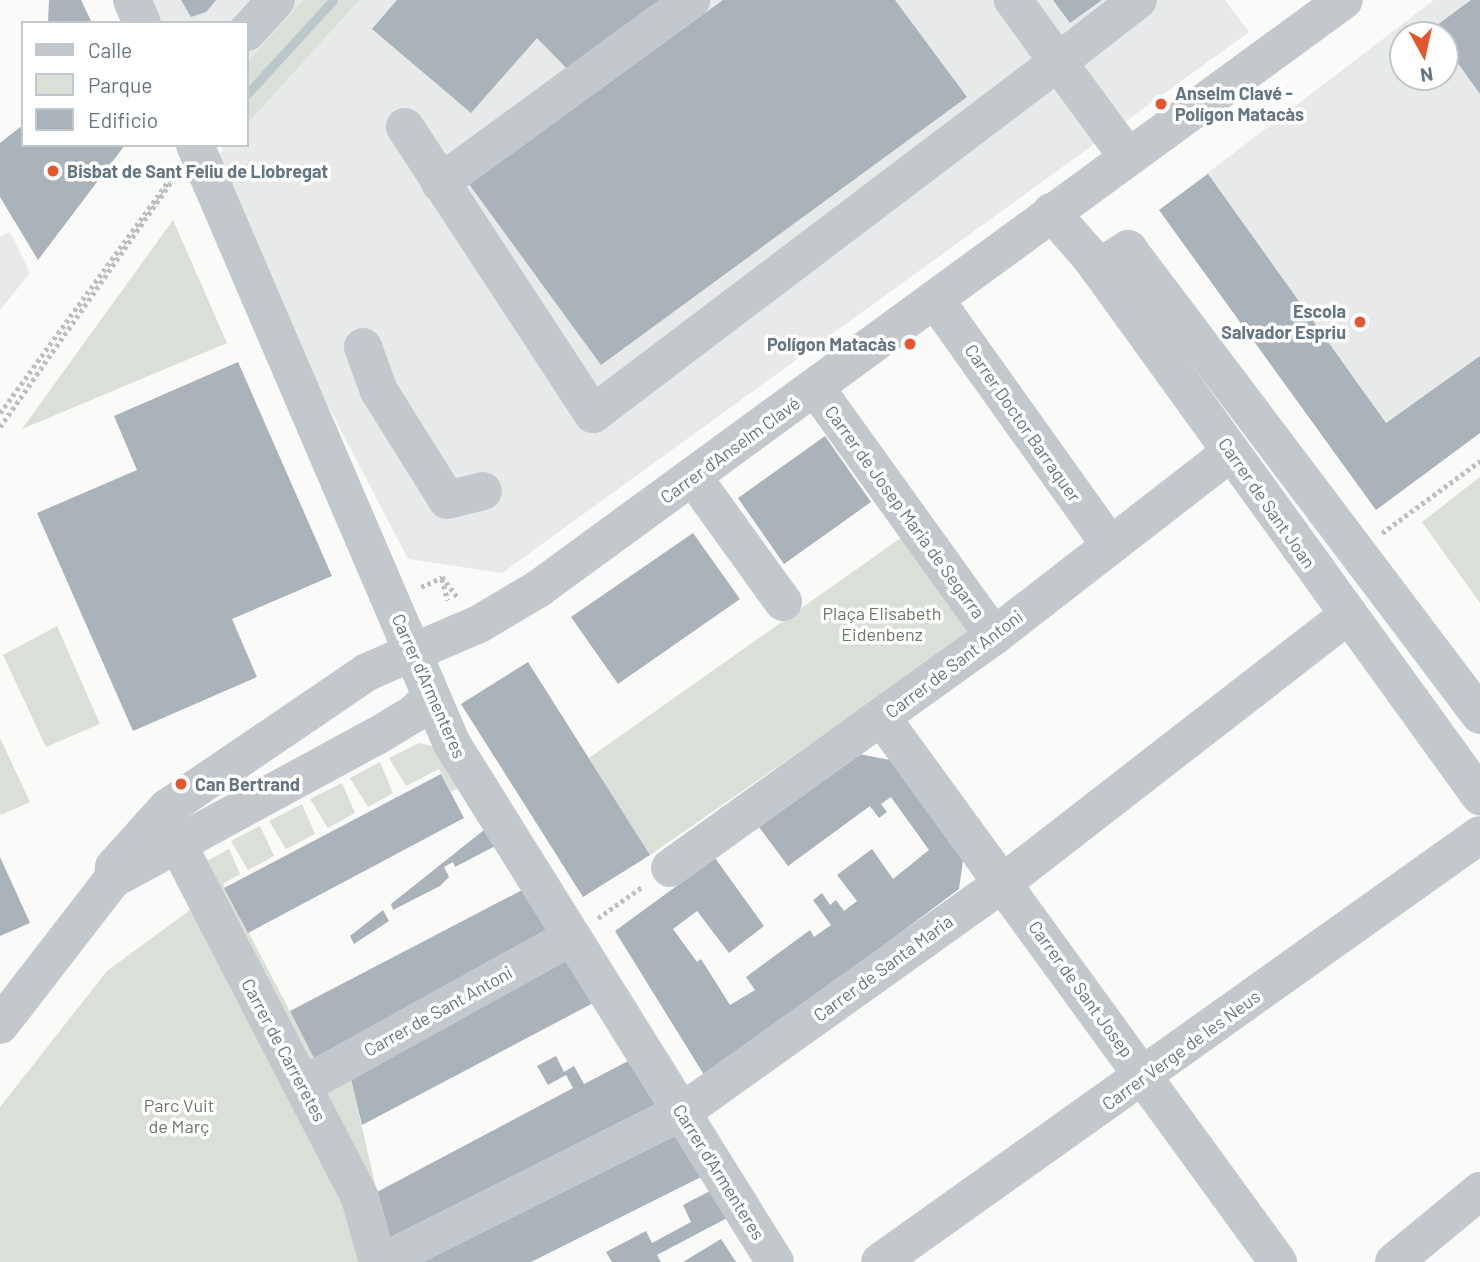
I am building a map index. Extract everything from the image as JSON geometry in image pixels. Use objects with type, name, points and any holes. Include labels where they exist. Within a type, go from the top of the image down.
[{"type":"street","points":[[132,0],[141,21]]},
{"type":"street","points":[[248,31],[276,0]]},
{"type":"street","points":[[440,183],[691,0]]},
{"type":"street","points":[[1013,0],[1127,156]]},
{"type":"street","points":[[405,127],[593,414],[1138,0]]},
{"type":"street","name":"Carrer d'Anselm Clavé","points":[[113,879],[114,867],[167,808],[367,672],[415,654],[517,604],[936,301],[1127,156],[1345,0]]},
{"type":"street","name":"Carrer d'Armenteres","points":[[193,150],[452,744],[775,1262]]},
{"type":"street","name":"Carrer de Sant Joan","points":[[1051,212],[1098,268],[1480,796]]},
{"type":"street","points":[[1098,268],[1128,249],[1235,395],[1359,551],[1480,715]]},
{"type":"street","name":"Carrer Doctor Barraquer","points":[[936,301],[1110,545]]},
{"type":"street","points":[[363,347],[379,391],[447,500],[483,491]]},
{"type":"street","name":"Carrer de Josep Maria de Segarra","points":[[815,387],[994,636]]},
{"type":"street","name":"Carrer de Sant Antoni","points":[[670,868],[994,636],[1231,452]]},
{"type":"street","points":[[693,477],[783,602]]},
{"type":"street","name":"Carrer de Santa Maria","points":[[380,1262],[682,1112],[1004,882],[1347,615]]},
{"type":"street","name":"Carrer d'Anselm Clavé","points":[[0,1025],[11,998],[113,879],[375,737],[415,713],[431,696]]},
{"type":"street","name":"Carrer de Sant Josep","points":[[882,718],[1004,882],[1278,1262]]},
{"type":"street","name":"Carrer Verge de les Neus","points":[[880,1262],[1480,835]]},
{"type":"street","name":"Carrer de Carreretes","points":[[177,843],[360,1198],[380,1262]]},
{"type":"street","name":"Carrer de Sant Antoni","points":[[304,1085],[571,937]]},
{"type":"street","points":[[1394,1262],[1480,1191]]},
{"type":"path","points":[[0,413],[193,150]]},
{"type":"path","points":[[0,427],[193,150]]},
{"type":"path","points":[[1387,529],[1480,461]]},
{"type":"path","points":[[417,589],[442,577]]},
{"type":"path","points":[[442,577],[463,603]]},
{"type":"path","points":[[442,577],[450,608]]},
{"type":"path","points":[[571,937],[670,868]]},
{"type":"shaded area","points":[[148,0],[1225,0],[1249,32],[502,573],[408,559],[206,171],[223,150],[222,147],[248,147],[248,21],[160,21]]},
{"type":"shaded area","name":"Escola Salvador Espriu","points":[[1434,0],[1480,0],[1480,433],[1376,510],[1159,210],[1389,34],[1389,91],[1459,91],[1459,21],[1406,21]]},
{"type":"shaded area","points":[[10,232],[30,273],[0,310],[0,237]]},
{"type":"green space","points":[[303,0],[359,0],[248,123],[248,62]]},
{"type":"green space","points":[[173,220],[227,343],[22,429]]},
{"type":"green space","points":[[1480,477],[1480,603],[1422,522]]},
{"type":"green space","name":"Plaça Elisabeth Eidenbenz","points":[[905,535],[972,632],[650,855],[589,758]]},
{"type":"green space","points":[[57,626],[100,724],[46,747],[3,655]]},
{"type":"green space","points":[[0,738],[30,802],[1,815],[0,812]]},
{"type":"green space","points":[[419,743],[437,747],[463,786],[451,792],[439,769],[406,786],[389,758]]},
{"type":"green space","points":[[380,762],[393,793],[368,807],[350,778]]},
{"type":"green space","points":[[342,783],[355,813],[328,828],[310,799]]},
{"type":"green space","points":[[302,804],[315,834],[286,849],[269,821]]},
{"type":"green space","points":[[260,826],[274,856],[248,870],[231,841]]},
{"type":"green space","name":"Parc Vuit de Març","points":[[229,849],[240,874],[223,884],[314,1057],[349,1071],[393,1262],[0,1262],[0,1107],[107,971],[205,899],[201,864]]},
{"type":"building","points":[[49,0],[81,0],[91,21],[48,21]]},
{"type":"building","points":[[181,0],[216,0],[206,12],[191,17]]},
{"type":"building","points":[[397,0],[681,0],[575,77],[537,38],[471,113],[372,29]]},
{"type":"building","points":[[723,0],[895,0],[967,97],[601,365],[469,184]]},
{"type":"building","points":[[1053,0],[1102,0],[1070,23]]},
{"type":"building","points":[[1471,0],[1480,0],[1480,94],[1459,65],[1459,21],[1442,21]]},
{"type":"building","name":"Bisbat de Sant Feliu de Llobregat","points":[[21,127],[21,147],[123,147],[38,260],[0,197],[0,143]]},
{"type":"building","points":[[1208,174],[1386,423],[1480,356],[1480,433],[1376,510],[1159,210]]},
{"type":"building","points":[[238,362],[332,576],[232,619],[257,677],[133,731],[37,513],[137,470],[114,416]]},
{"type":"building","points":[[825,436],[871,502],[784,564],[738,498]]},
{"type":"building","points":[[693,533],[740,599],[618,684],[571,617]]},
{"type":"building","points":[[528,662],[650,855],[583,897],[461,704]]},
{"type":"building","points":[[859,754],[890,760],[963,860],[959,889],[706,1078],[615,931],[715,858],[764,926],[729,953],[697,911],[673,929],[697,962],[701,959],[730,1005],[755,990],[746,977],[810,930],[814,937],[831,925],[813,900],[822,893],[830,905],[836,900],[844,911],[857,901],[837,875],[872,849],[893,879],[929,850],[891,797],[881,804],[887,812],[879,818],[870,806],[788,866],[759,827]]},
{"type":"building","points":[[441,774],[464,818],[248,933],[224,888]]},
{"type":"building","points":[[489,826],[499,844],[455,867],[453,862],[444,867],[449,877],[440,886],[393,910],[391,904]]},
{"type":"building","points":[[0,857],[30,923],[0,936]]},
{"type":"building","points":[[526,888],[553,932],[314,1058],[290,1011]]},
{"type":"building","points":[[383,910],[389,921],[354,944],[350,936]]},
{"type":"building","points":[[568,955],[597,1001],[362,1125],[349,1071]]},
{"type":"building","points":[[556,1056],[564,1072],[574,1066],[584,1084],[632,1059],[658,1104],[390,1247],[377,1192],[573,1088],[566,1075],[548,1085],[537,1066]]},
{"type":"building","points":[[675,1130],[703,1176],[531,1262],[415,1262]]},
{"type":"building","points":[[712,1190],[729,1217],[657,1255],[661,1262],[612,1262],[606,1252],[646,1231],[652,1243],[691,1222],[683,1205]]},
{"type":"building","points":[[721,1239],[736,1262],[683,1262]]},
{"type":"waterway","points":[[248,93],[333,0]]},
{"type":"place","name":"Anselm Clavé - Polígon Matacàs","points":[[1161,104]]},
{"type":"place","name":"Bisbat de Sant Feliu de Llobregat","points":[[53,171]]},
{"type":"place","name":"Escola Salvador Espriu","points":[[1360,322]]},
{"type":"place","name":"Polígon Matacàs","points":[[910,344]]},
{"type":"place","name":"Can Bertrand","points":[[181,784]]}]
